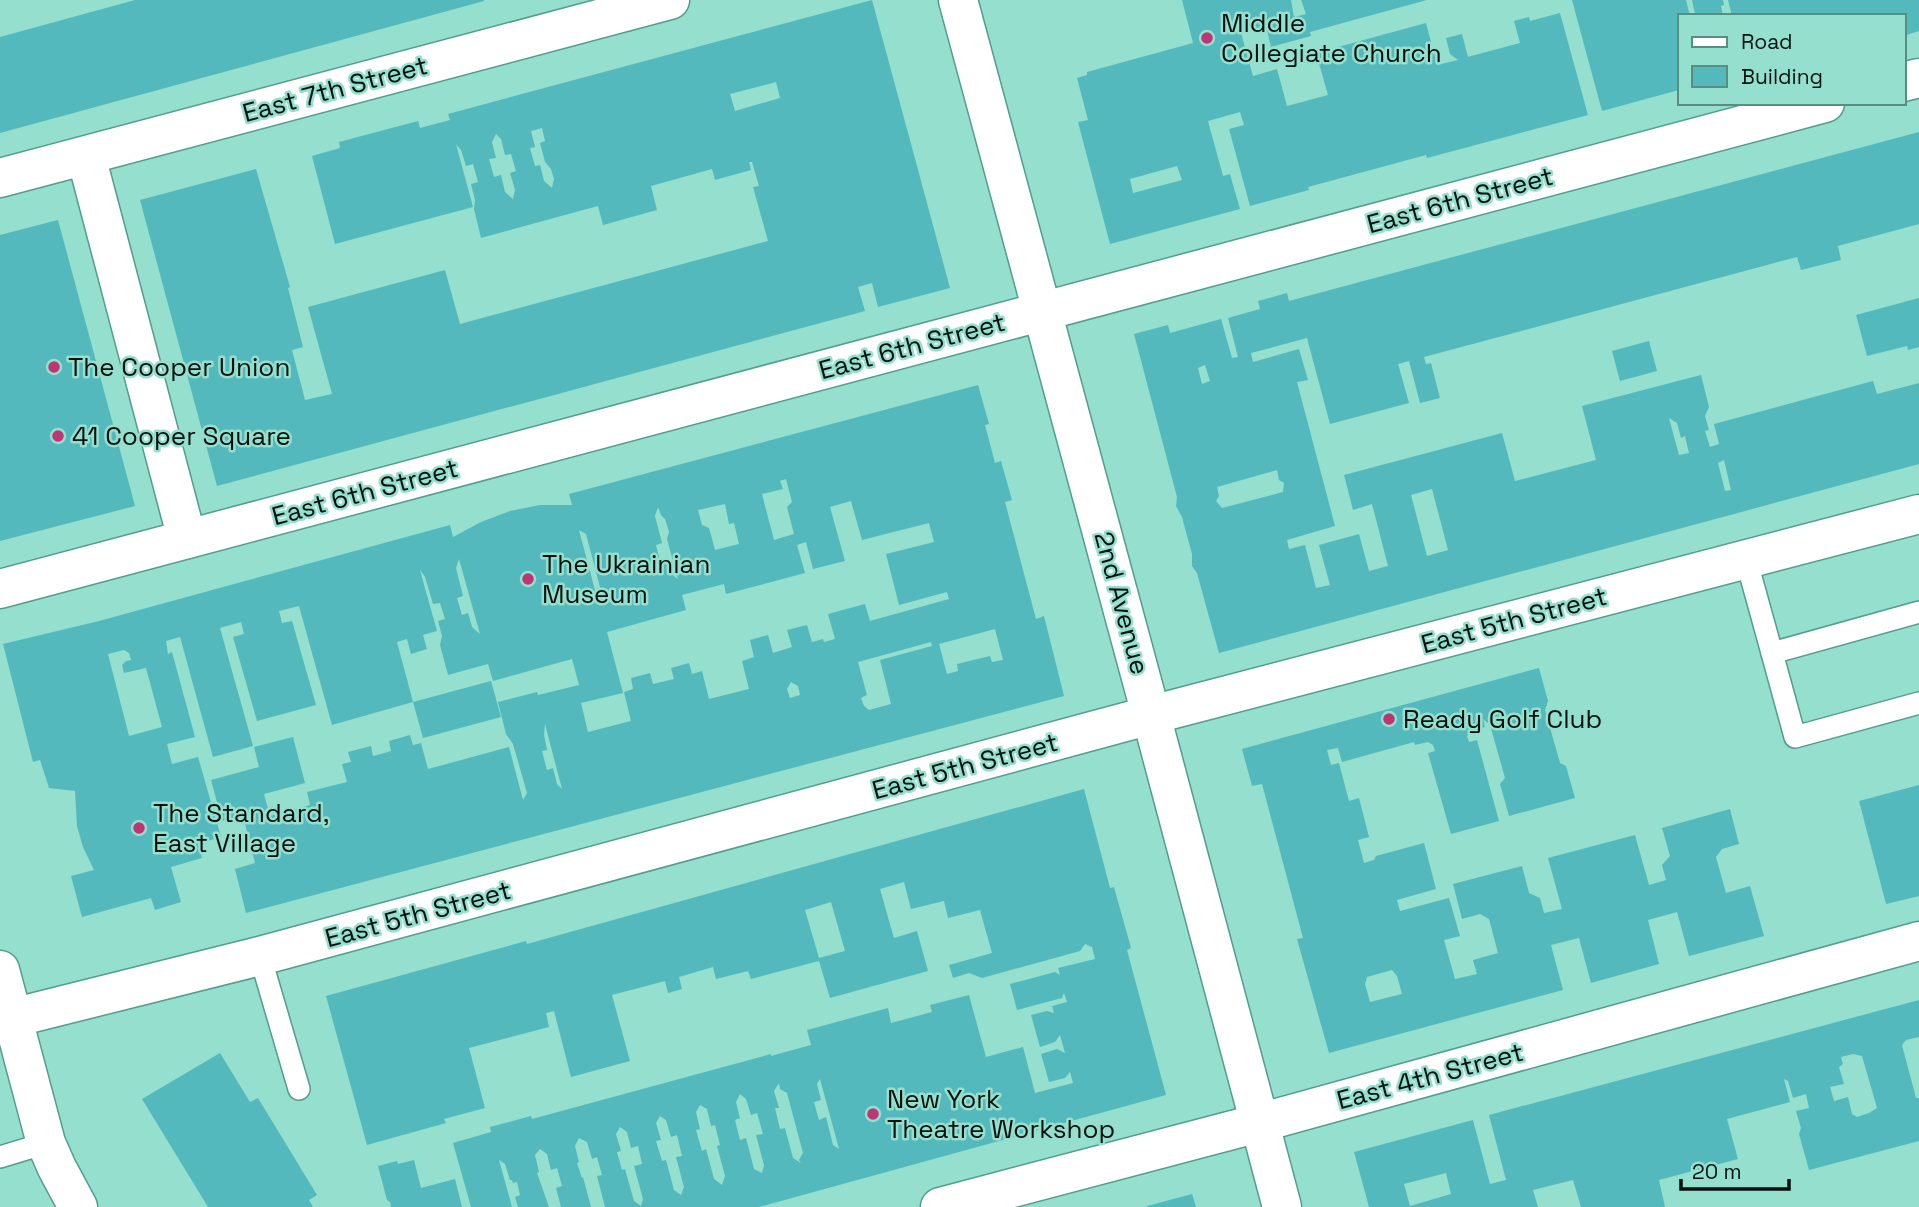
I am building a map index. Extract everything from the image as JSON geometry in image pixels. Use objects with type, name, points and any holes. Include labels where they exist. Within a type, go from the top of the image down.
[{"type":"street","name":"East 7th Street","points":[[0,178],[670,0]]},
{"type":"street","name":"2nd Avenue","points":[[958,0],[1282,1207]]},
{"type":"street","name":"East 6th Street","points":[[0,589],[1817,105]]},
{"type":"street","points":[[86,156],[187,539]]},
{"type":"street","name":"East 5th Street","points":[[12,1018],[260,956],[1152,715],[1919,514]]},
{"type":"street","name":"East 4th Street","points":[[940,1207],[1259,1124],[1919,941]]},
{"type":"street","points":[[0,970],[46,1143],[78,1207]]},
{"type":"lane","points":[[1746,559],[1795,737],[1919,703]]},
{"type":"lane","points":[[1772,653],[1919,612]]},
{"type":"lane","points":[[260,956],[299,1089]]},
{"type":"lane","points":[[0,1157],[46,1143]]},
{"type":"building","points":[[135,0],[484,1],[0,133],[0,37]]},
{"type":"building","points":[[872,0],[950,288],[878,307],[872,283],[858,287],[865,311],[217,486],[140,200],[256,169],[290,287],[288,288],[303,347],[292,350],[305,400],[332,394],[308,307],[445,270],[460,324],[768,241],[753,187],[759,186],[752,162],[749,162],[751,170],[715,180],[712,169],[651,186],[657,210],[603,225],[598,206],[481,238],[471,184],[478,182],[473,164],[466,166],[456,144],[473,207],[335,244],[312,156],[340,148],[339,142],[418,121],[420,128],[450,120],[448,114]],"holes":[[[776,82],[780,98],[735,111],[730,94]],[[542,128],[545,141],[540,143],[545,162],[554,179],[552,188],[544,181],[540,165],[535,166],[530,148],[535,147],[531,131]],[[496,134],[501,139],[505,155],[511,154],[516,171],[510,173],[515,190],[513,199],[505,192],[501,175],[494,177],[489,159],[496,158],[492,142]]]},
{"type":"building","points":[[1182,0],[1291,0],[1294,17],[1306,14],[1301,0],[1427,0],[1310,32],[1311,36],[1271,47],[1266,26],[1241,33],[1253,76],[1277,69],[1287,106],[1328,95],[1316,53],[1426,23],[1437,65],[1458,60],[1450,54],[1446,38],[1462,34],[1468,57],[1520,43],[1514,21],[1529,17],[1530,21],[1560,13],[1588,115],[1427,158],[1426,155],[1308,187],[1309,190],[1250,206],[1229,129],[1244,125],[1240,112],[1208,121],[1223,176],[1230,174],[1240,209],[1110,244],[1078,122],[1088,120],[1077,78],[1087,75],[1087,72],[1193,43]],"holes":[[[1177,166],[1182,180],[1133,193],[1130,179]]]},
{"type":"building","points":[[1572,0],[1686,0],[1690,14],[1678,14],[1678,90],[1602,111]]},
{"type":"building","points":[[1692,0],[1723,0],[1723,14],[1695,14]]},
{"type":"building","points":[[1728,0],[1919,0],[1919,31],[1905,35],[1905,14],[1732,14]]},
{"type":"building","points":[[1919,132],[1919,224],[1838,246],[1841,260],[1801,270],[1797,257],[1424,357],[1426,364],[1431,363],[1440,398],[1420,403],[1409,361],[1398,364],[1409,403],[1330,424],[1307,338],[1251,353],[1253,362],[1299,349],[1308,380],[1297,382],[1335,526],[1287,540],[1289,549],[1305,545],[1316,588],[1330,585],[1319,545],[1359,534],[1369,571],[1388,566],[1372,504],[1353,510],[1344,475],[1502,433],[1515,481],[1596,460],[1582,406],[1701,375],[1709,407],[1705,416],[1709,430],[1705,431],[1710,447],[1719,444],[1714,424],[1873,381],[1877,394],[1919,383],[1919,464],[1219,653],[1197,573],[1192,566],[1192,554],[1182,517],[1176,506],[1177,497],[1134,334],[1168,325],[1170,333],[1221,319],[1232,358],[1238,357],[1228,318],[1260,309],[1258,301],[1287,293],[1289,301]],"holes":[[[1205,365],[1210,381],[1202,384],[1198,368]],[[1669,418],[1677,423],[1681,438],[1685,436],[1689,453],[1679,455]],[[1724,460],[1731,490],[1725,491],[1718,463]],[[1277,470],[1279,480],[1284,483],[1283,492],[1222,508],[1216,501],[1219,496],[1217,487]],[[1432,489],[1448,550],[1427,556],[1411,495]]]},
{"type":"building","name":"The Cooper Union","points":[[58,220],[135,506],[0,541],[0,235]]},
{"type":"building","points":[[1919,298],[1919,347],[1908,350],[1907,346],[1867,356],[1856,315]]},
{"type":"building","points":[[1649,341],[1657,371],[1620,381],[1612,351]]},
{"type":"building","points":[[978,385],[989,424],[985,425],[995,463],[1001,461],[1012,500],[1005,502],[1036,619],[1044,616],[1064,696],[246,913],[235,869],[255,863],[243,816],[222,821],[211,780],[259,767],[254,747],[293,737],[305,783],[264,794],[270,816],[310,805],[307,792],[347,782],[342,764],[351,762],[348,752],[371,746],[373,756],[381,754],[391,751],[389,741],[410,735],[413,745],[421,743],[428,769],[509,747],[523,800],[527,793],[498,702],[579,685],[572,659],[493,681],[488,664],[448,675],[440,645],[442,636],[438,621],[445,619],[440,603],[433,604],[425,577],[420,570],[437,631],[423,635],[427,649],[411,654],[407,639],[397,642],[413,702],[332,725],[299,606],[279,611],[282,623],[292,621],[316,705],[257,721],[233,637],[244,634],[241,622],[220,628],[253,746],[213,757],[180,637],[166,641],[168,654],[172,652],[195,737],[167,744],[172,764],[198,757],[221,837],[198,844],[202,858],[171,867],[181,902],[155,910],[151,898],[82,917],[71,876],[94,870],[77,826],[75,791],[49,788],[40,760],[33,762],[3,644],[99,621],[450,525],[453,537],[510,511],[540,505],[572,505],[569,494]],"holes":[[[786,479],[792,502],[787,507],[794,534],[774,540],[762,494],[783,489],[780,481]],[[851,501],[862,540],[929,523],[934,542],[886,554],[899,605],[947,592],[949,599],[870,621],[865,604],[828,614],[835,639],[812,642],[807,625],[787,630],[792,647],[773,653],[768,635],[750,640],[754,657],[742,661],[749,689],[709,699],[702,671],[692,674],[689,663],[671,668],[674,679],[653,684],[650,673],[631,678],[633,689],[624,692],[631,721],[588,732],[581,703],[623,693],[607,632],[686,610],[682,595],[724,584],[726,594],[805,573],[797,545],[806,542],[813,569],[845,561],[830,507]],[[725,504],[729,524],[734,523],[739,544],[715,550],[709,528],[702,525],[698,510]],[[658,507],[669,532],[667,539],[678,579],[671,574],[667,559],[660,561],[656,545],[662,543],[655,516]],[[579,530],[586,534],[601,591],[597,598]],[[459,559],[480,634],[472,627],[468,613],[462,615],[457,598],[463,596],[456,568]],[[995,629],[1003,660],[992,662],[990,656],[957,664],[958,671],[947,674],[939,644]],[[931,642],[932,646],[880,660],[891,704],[869,710],[861,698],[867,695],[858,662]],[[124,650],[129,653],[131,660],[122,665],[124,673],[146,668],[162,727],[129,736],[108,654]],[[791,682],[798,686],[800,695],[790,698],[787,689]],[[545,724],[562,789],[557,784],[553,768],[547,770],[542,751],[547,750]]]},
{"type":"building","points":[[1539,668],[1548,701],[1545,710],[1560,763],[1566,766],[1575,798],[1509,816],[1500,784],[1505,778],[1490,725],[1483,719],[1485,727],[1472,731],[1467,736],[1469,742],[1477,740],[1499,821],[1451,834],[1428,753],[1435,751],[1433,745],[1428,742],[1415,745],[1414,742],[1342,762],[1338,748],[1327,750],[1331,765],[1339,763],[1349,801],[1359,798],[1369,837],[1358,840],[1364,863],[1374,860],[1376,856],[1424,843],[1436,889],[1397,900],[1400,911],[1449,898],[1460,936],[1444,940],[1455,979],[1477,974],[1473,960],[1498,953],[1489,919],[1480,914],[1462,919],[1453,884],[1522,866],[1529,893],[1540,898],[1544,913],[1562,909],[1548,858],[1635,835],[1649,885],[1666,880],[1662,865],[1670,856],[1662,828],[1730,809],[1739,844],[1722,849],[1716,857],[1726,893],[1750,886],[1764,936],[1689,956],[1677,912],[1648,920],[1659,964],[1591,983],[1579,938],[1551,945],[1563,990],[1329,1053],[1297,939],[1303,938],[1262,784],[1252,786],[1242,749]],"holes":[[[1392,970],[1397,976],[1402,994],[1370,1002],[1365,984],[1367,977]]]},
{"type":"building","points":[[491,681],[501,717],[423,738],[413,702]]},
{"type":"building","points":[[1919,785],[1919,896],[1886,904],[1859,801]]},
{"type":"building","points":[[1084,789],[1110,888],[1114,887],[1131,948],[1127,950],[1166,1095],[759,1207],[605,1207],[597,1176],[602,1175],[597,1157],[592,1159],[587,1142],[579,1138],[575,1146],[579,1162],[577,1163],[591,1207],[561,1207],[556,1188],[562,1186],[557,1168],[551,1170],[547,1154],[540,1149],[535,1155],[537,1173],[549,1207],[518,1207],[515,1197],[520,1195],[517,1182],[510,1180],[505,1164],[499,1160],[512,1207],[471,1207],[453,1143],[491,1132],[490,1127],[531,1116],[532,1119],[811,1045],[807,1030],[888,1008],[891,1023],[932,1012],[930,1005],[969,995],[986,1057],[1023,1047],[1035,1093],[1073,1083],[1070,1072],[1065,1078],[1049,1082],[1041,1054],[1057,1049],[1065,1053],[1060,1035],[1055,1042],[1040,1047],[1031,1015],[1047,1011],[1054,1013],[1052,1006],[1067,1002],[1064,993],[1062,998],[1017,1010],[1010,984],[1055,972],[1060,975],[1058,968],[1095,959],[1092,947],[1085,944],[1080,951],[982,978],[969,973],[953,978],[949,965],[992,953],[980,910],[948,918],[944,901],[911,909],[904,882],[880,889],[894,938],[917,931],[928,971],[830,998],[819,961],[751,979],[748,971],[716,979],[713,967],[679,977],[682,989],[668,993],[665,981],[612,995],[630,1061],[571,1077],[554,1011],[546,1013],[549,1027],[469,1048],[485,1108],[444,1119],[446,1123],[367,1145],[326,996],[526,941],[527,944]],"holes":[[[831,902],[845,951],[819,958],[805,910]],[[820,1079],[839,1149],[833,1145],[826,1117],[819,1120],[814,1102],[821,1100],[817,1084]],[[779,1083],[780,1089],[787,1093],[803,1153],[799,1160],[801,1163],[793,1158],[785,1128],[780,1129],[775,1108],[779,1108],[774,1091]],[[740,1094],[746,1099],[751,1115],[757,1113],[763,1134],[756,1135],[764,1165],[762,1173],[754,1169],[746,1138],[740,1140],[735,1120],[740,1118],[736,1102]],[[700,1105],[707,1109],[711,1126],[715,1125],[725,1176],[722,1185],[714,1179],[706,1149],[702,1151],[696,1130],[700,1129],[696,1112]],[[660,1116],[666,1120],[671,1137],[677,1135],[682,1156],[676,1157],[684,1187],[681,1195],[674,1190],[666,1160],[662,1161],[656,1141],[661,1140],[656,1123]],[[620,1127],[627,1132],[631,1148],[638,1146],[642,1164],[634,1166],[643,1199],[641,1206],[634,1201],[625,1169],[622,1170],[617,1152],[621,1151],[616,1134]]]},
{"type":"building","points":[[1919,1000],[1919,1037],[1906,1040],[1902,1045],[1916,1098],[1919,1098],[1919,1141],[1809,1170],[1796,1111],[1809,1108],[1806,1094],[1793,1098],[1788,1081],[1784,1079],[1790,1102],[1727,1119],[1738,1159],[1659,1180],[1665,1207],[1581,1207],[1573,1180],[1533,1190],[1538,1207],[1369,1207],[1354,1152],[1473,1120],[1490,1184],[1506,1180],[1489,1115]],"holes":[[[1853,1054],[1862,1056],[1877,1108],[1857,1117],[1852,1114],[1848,1097],[1834,1101],[1830,1087],[1844,1084],[1839,1067],[1843,1064],[1841,1057]],[[1446,1173],[1451,1194],[1410,1206],[1404,1184]]]},
{"type":"building","points":[[220,1053],[250,1102],[258,1098],[317,1195],[309,1200],[313,1207],[208,1207],[142,1099]]},
{"type":"building","points":[[414,1160],[421,1188],[455,1179],[462,1207],[391,1207],[378,1166]]},
{"type":"building","points":[[1192,1194],[1196,1207],[1147,1207],[1147,1206]]},
{"type":"place","name":"Middle Collegiate Church","points":[[1207,38]]},
{"type":"place","name":"The Cooper Union","points":[[54,367]]},
{"type":"place","name":"41 Cooper Square","points":[[58,436]]},
{"type":"place","name":"The Ukrainian Museum","points":[[528,579]]},
{"type":"place","name":"Ready Golf Club","points":[[1389,719]]},
{"type":"place","name":"The Standard, East Village","points":[[139,828]]},
{"type":"place","name":"New York Theatre Workshop","points":[[873,1114]]}]
